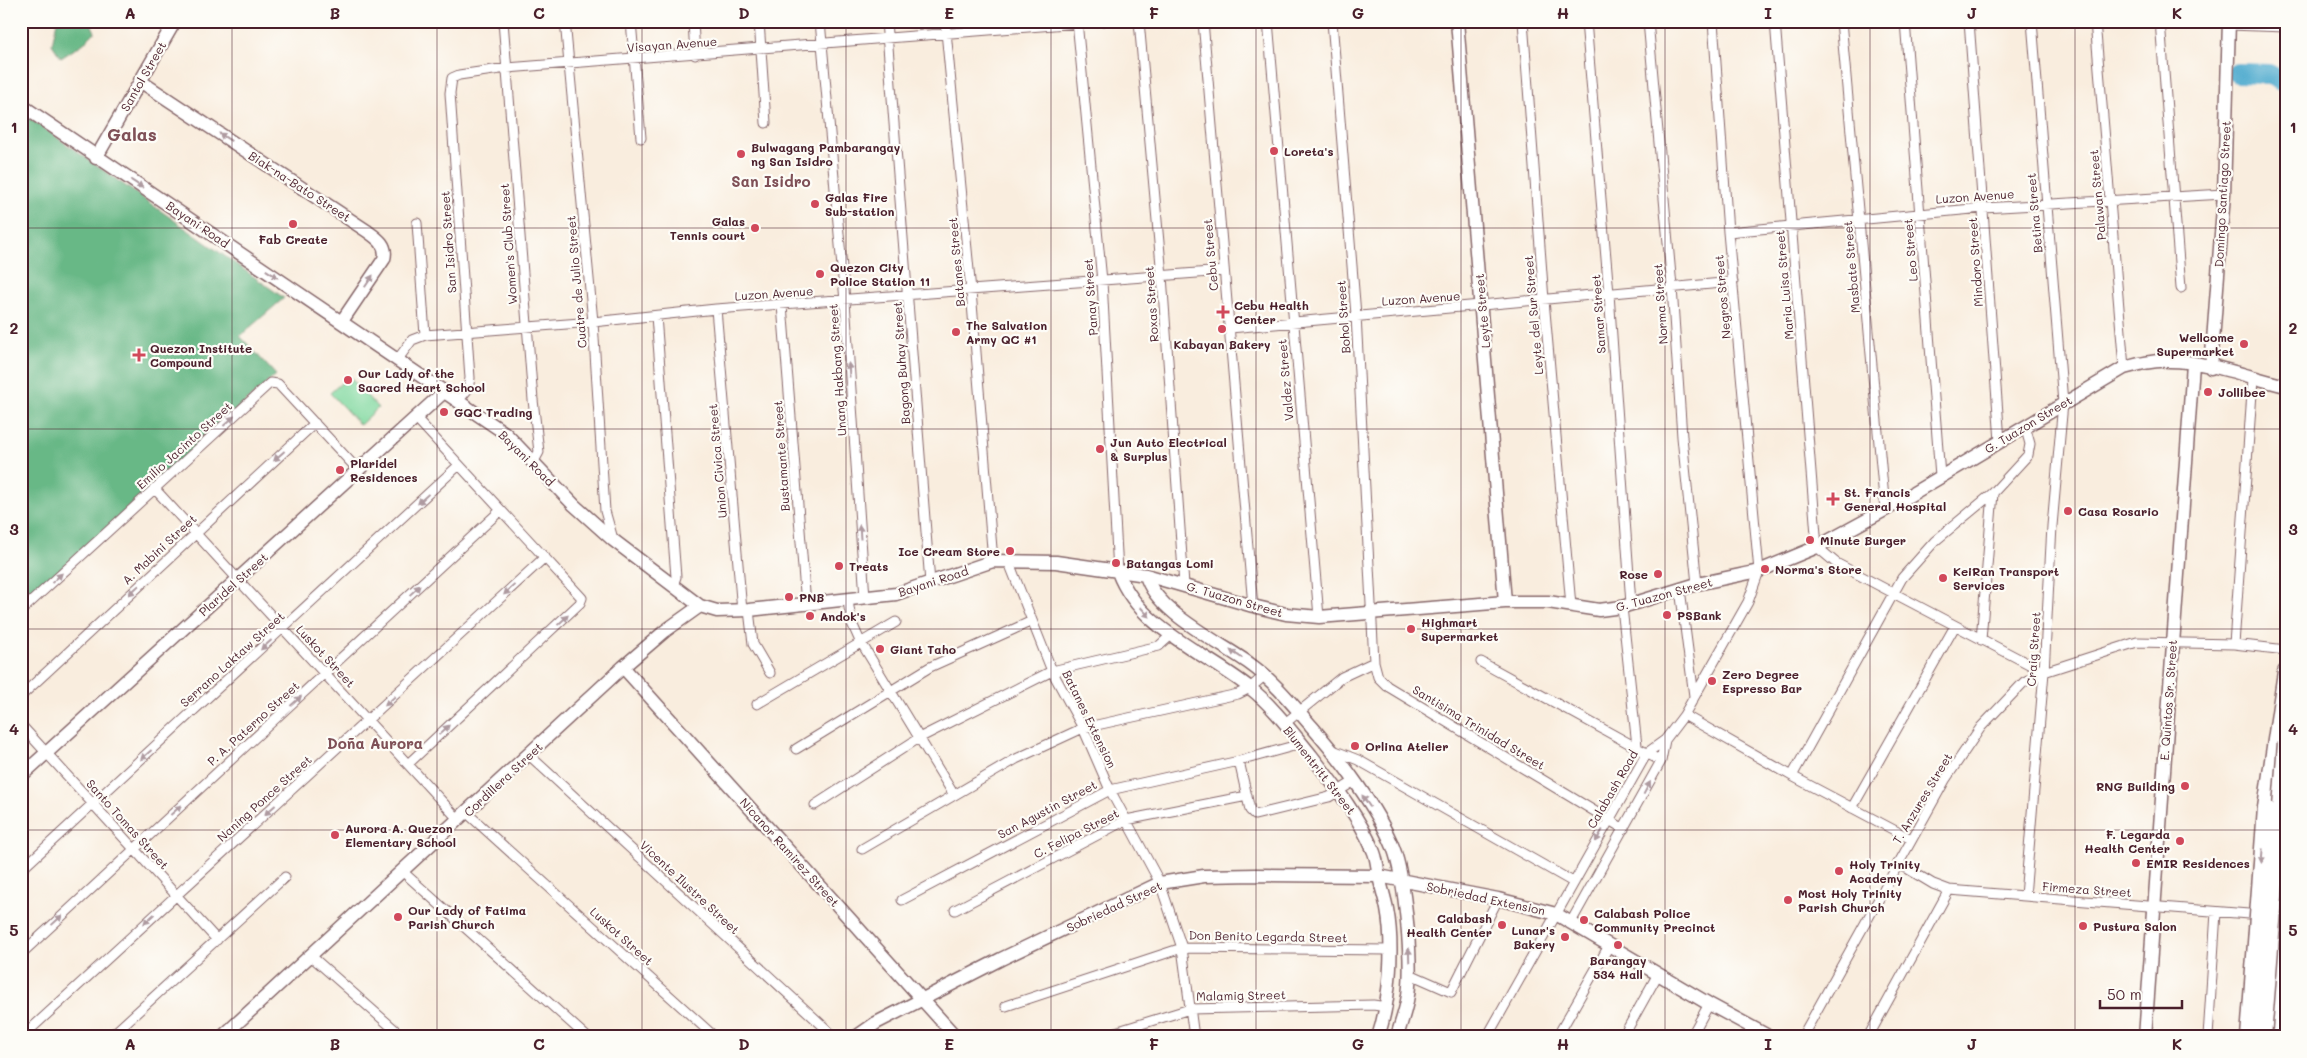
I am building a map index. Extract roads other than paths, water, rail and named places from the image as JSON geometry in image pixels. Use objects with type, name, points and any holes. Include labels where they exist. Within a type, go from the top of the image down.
[{"type":"highway","points":[[2249,1037],[2266,808],[2286,672]]},
{"type":"highway","points":[[2263,1037],[2286,743]]},
{"type":"highway","points":[[2283,1037],[2286,1002]]},
{"type":"street","name":"Santol Street","points":[[96,158],[175,21]]},
{"type":"street","name":"Women's Club Street","points":[[503,21],[539,452],[533,463]]},
{"type":"street","name":"Cuatre de Julio Street","points":[[565,21],[593,322],[605,511],[613,540]]},
{"type":"street","points":[[631,21],[641,138]]},
{"type":"street","points":[[693,21],[696,55]]},
{"type":"street","points":[[759,21],[766,123]]},
{"type":"street","name":"Unang Hakbang Street","points":[[820,21],[845,301],[865,598]]},
{"type":"street","name":"Bagong Buhay Street","points":[[886,21],[930,583]]},
{"type":"street","name":"Batanes Street","points":[[946,21],[993,561]]},
{"type":"street","name":"Visayan Avenue","points":[[452,78],[459,75],[507,68],[634,60],[1104,21]]},
{"type":"street","name":"Roxas Street","points":[[1139,21],[1162,276],[1184,585]]},
{"type":"street","name":"Cebu Street","points":[[1203,21],[1253,606]]},
{"type":"street","name":"Valdez Street","points":[[1268,21],[1319,617]]},
{"type":"street","name":"Bohol Street","points":[[1332,21],[1356,315],[1371,613]]},
{"type":"street","name":"Leyte Street","points":[[1457,21],[1505,602]]},
{"type":"street","name":"Leyte del Sur Street","points":[[1524,21],[1544,300],[1571,606]]},
{"type":"street","name":"Samar Street","points":[[1586,21],[1609,294],[1627,606]]},
{"type":"street","name":"Norma Street","points":[[1648,21],[1672,287],[1682,437],[1697,584]]},
{"type":"street","name":"Negros Street","points":[[1713,21],[1728,232],[1759,571]]},
{"type":"street","name":"Maria Luisa Street","points":[[1775,21],[1817,547]]},
{"type":"street","name":"Masbate Street","points":[[1841,21],[1885,510]]},
{"type":"street","name":"Leo Street","points":[[1904,21],[1940,476]]},
{"type":"street","name":"Mindoro Street","points":[[1969,21],[2000,441]]},
{"type":"street","name":"Betina Street","points":[[2032,21],[2063,403]]},
{"type":"street","name":"Palawan Street","points":[[2095,21],[2124,368]]},
{"type":"street","points":[[2160,21],[2172,196],[2181,288]]},
{"type":"street","name":"Panay Street","points":[[1077,22],[1102,281],[1118,572]]},
{"type":"street","points":[[2229,23],[2286,26]]},
{"type":"street","name":"Domingo Santiago Street","points":[[2211,368],[2224,194],[2229,23]]},
{"type":"street","name":"San Isidro Street","points":[[452,78],[450,93],[470,378],[468,389],[459,400]]},
{"type":"street","name":"Biak-na-Bato Street","points":[[140,81],[367,230],[382,243],[385,254],[384,259],[342,321]]},
{"type":"street","name":"Bayani Road","points":[[21,105],[96,158],[342,321],[505,433],[574,505],[613,540],[700,606],[717,612],[806,605],[896,594],[993,561]]},
{"type":"street","name":"Luzon Avenue","points":[[1728,232],[1859,218],[1983,208],[2224,194]]},
{"type":"street","points":[[417,223],[425,335]]},
{"type":"street","name":"Luzon Avenue","points":[[398,359],[412,340],[425,335],[593,322],[716,309],[845,301],[1224,271]]},
{"type":"street","name":"Luzon Avenue","points":[[1230,328],[1733,282]]},
{"type":"street","name":"Bustamante Street","points":[[782,305],[806,605]]},
{"type":"street","name":"Union Civica Street","points":[[716,309],[745,610],[753,644],[770,673]]},
{"type":"street","points":[[656,316],[676,578],[673,585]]},
{"type":"street","name":"G. Tuazon Street","points":[[993,561],[1056,562],[1146,575],[1253,606],[1286,614],[1319,617],[1505,602],[1548,602],[1599,610],[1627,606],[1697,584],[1759,571],[1817,547],[1885,510],[2124,368],[2150,361],[2170,360],[2286,386]]},
{"type":"street","name":"E. Quintos Sr. Street","points":[[2145,1037],[2193,364]]},
{"type":"street","points":[[2234,644],[2253,378]]},
{"type":"street","name":"Emilio Jacinto Street","points":[[21,611],[270,383],[278,384],[358,470]]},
{"type":"street","name":"Plaridel Street","points":[[21,776],[444,391]]},
{"type":"street","name":"Craig Street","points":[[2025,896],[2044,672],[2052,526],[2063,403]]},
{"type":"street","points":[[408,764],[580,603],[582,598],[416,418]]},
{"type":"street","name":"A. Mabini Street","points":[[21,696],[194,533],[315,423]]},
{"type":"street","points":[[1792,776],[1902,578],[1936,541],[1993,493],[2028,455],[2030,444],[2025,426]]},
{"type":"street","name":"Serrano Laktaw Street","points":[[21,870],[284,629],[458,465]]},
{"type":"street","name":"Luskot Street","points":[[154,488],[408,764],[463,816],[716,1037]]},
{"type":"street","points":[[1980,640],[1993,493]]},
{"type":"street","name":"P. A. Paterno Street","points":[[21,954],[326,674],[501,510]]},
{"type":"street","points":[[1817,547],[1836,563],[2044,672]]},
{"type":"street","name":"Naning Ponce Street","points":[[22,1037],[369,721],[545,557]]},
{"type":"street","name":"Batanes Extension","points":[[1008,560],[1052,670],[1083,728],[1110,790],[1160,883]]},
{"type":"street","points":[[1571,922],[1661,761],[1665,740],[1684,715],[1748,602],[1759,571]]},
{"type":"street","name":"Blumentritt Street","points":[[1118,572],[1123,585],[1132,598],[1153,620],[1250,688],[1299,741],[1339,792],[1359,822],[1374,852],[1387,911],[1389,950],[1387,1006],[1378,1037]]},
{"type":"street","name":"Blumentritt Street","points":[[1146,575],[1148,584],[1154,593],[1172,611],[1251,665],[1298,711],[1332,750],[1375,814],[1393,848],[1401,880],[1410,951],[1408,1000],[1396,1037]]},
{"type":"street","points":[[1680,589],[1694,696]]},
{"type":"street","points":[[848,600],[852,621],[861,642],[954,795]]},
{"type":"street","name":"Cordillera Street","points":[[222,1037],[623,667],[665,631],[700,606]]},
{"type":"street","name":"Calabash Road","points":[[1627,606],[1637,746]]},
{"type":"street","name":"Santisima Trinidad Street","points":[[1371,613],[1374,662],[1378,677],[1387,686],[1624,829]]},
{"type":"street","points":[[796,749],[930,667],[1032,621]]},
{"type":"street","points":[[757,704],[896,622]]},
{"type":"street","points":[[1852,808],[1955,626]]},
{"type":"street","points":[[815,805],[919,738],[1052,670],[1159,646],[1171,634]]},
{"type":"street","name":"T. Anzures Street","points":[[1802,1037],[1911,839],[1946,780],[1981,727],[2024,682],[2044,672],[2137,642],[2172,641],[2234,644],[2286,650]]},
{"type":"street","points":[[1284,724],[1342,677],[1374,662]]},
{"type":"street","points":[[1480,662],[1637,746],[1661,761]]},
{"type":"street","name":"Nicanor Ramirez Street","points":[[623,667],[956,1037]]},
{"type":"street","points":[[862,849],[1016,759],[1083,728],[1232,696],[1250,688],[1264,676]]},
{"type":"street","points":[[1684,715],[1792,776],[1911,839]]},
{"type":"street","name":"Santo Tomas Street","points":[[21,725],[217,940]]},
{"type":"street","name":"Calabash Road","points":[[1488,1037],[1573,882],[1647,753],[1665,740]]},
{"type":"street","name":"San Agustin Street","points":[[902,900],[1110,790],[1239,762],[1290,747],[1299,741]]},
{"type":"street","points":[[1332,750],[1358,760],[1573,882]]},
{"type":"street","name":"Vicente Ilustre Street","points":[[529,755],[835,1037]]},
{"type":"street","points":[[1239,762],[1250,810],[1255,815],[1329,797],[1354,782]]},
{"type":"street","name":"C. Felipa Street","points":[[955,910],[1126,820],[1247,796]]},
{"type":"street","points":[[2272,1037],[2286,860]]},
{"type":"street","name":"Firmeza Street","points":[[1898,863],[1934,884],[1949,890],[2281,916]]},
{"type":"street","points":[[402,871],[586,1037]]},
{"type":"street","name":"Sobriedad Street","points":[[856,1037],[876,1023],[1001,959],[1160,883],[1204,876],[1379,876]]},
{"type":"street","name":"Sobriedad Extension","points":[[1379,876],[1498,899],[1556,914],[1610,944],[1755,1033],[1770,1037]]},
{"type":"street","points":[[110,1037],[284,877]]},
{"type":"street","points":[[1160,883],[1182,948],[1194,1037]]},
{"type":"street","points":[[1868,1037],[1949,890]]},
{"type":"street","points":[[1410,974],[1451,992],[1498,899]]},
{"type":"street","points":[[2208,1037],[2216,912]]},
{"type":"street","points":[[1557,1037],[1610,944]]},
{"type":"street","name":"Don Benito Legarda Street","points":[[1006,1006],[1182,948],[1389,950]]},
{"type":"street","points":[[311,956],[403,1037]]},
{"type":"street","points":[[1623,1037],[1658,974]]},
{"type":"street","points":[[1691,1037],[1709,1004]]},
{"type":"street","name":"Malamig Street","points":[[1099,1037],[1190,1009],[1387,1006]]},
{"type":"waterway","points":[[2237,73],[2269,74],[2286,84]]},
{"type":"place","name":"Loreta's","points":[[1274,151]]},
{"type":"place","name":"Bulwagang Pambarangay ng San Isidro","points":[[741,154]]},
{"type":"place","name":"Galas Fire Sub-station","points":[[815,204]]},
{"type":"place","name":"Fab Create","points":[[293,224]]},
{"type":"place","name":"Galas Tennis court","points":[[755,228]]},
{"type":"place","name":"Quezon City Police Station 11","points":[[820,274]]},
{"type":"place","name":"Cebu Health Center","points":[[1223,312]]},
{"type":"place","name":"Kabayan Bakery","points":[[1222,329]]},
{"type":"place","name":"The Salvation Army QC #1","points":[[956,332]]},
{"type":"place","name":"Wellcome Supermarket","points":[[2244,344]]},
{"type":"place","name":"Quezon Institute Compound","points":[[139,355]]},
{"type":"place","name":"Our Lady of the Sacred Heart School","points":[[348,380]]},
{"type":"place","name":"Jollibee","points":[[2208,392]]},
{"type":"place","name":"GQC Trading","points":[[444,412]]},
{"type":"place","name":"Jun Auto Electrical & Surplus","points":[[1100,449]]},
{"type":"place","name":"Plaridel Residences","points":[[340,470]]},
{"type":"place","name":"St. Francis General Hospital","points":[[1833,499]]},
{"type":"place","name":"Casa Rosario","points":[[2068,511]]},
{"type":"place","name":"Minute Burger","points":[[1810,540]]},
{"type":"place","name":"Ice Cream Store","points":[[1010,551]]},
{"type":"place","name":"Batangas Lomi","points":[[1116,563]]},
{"type":"place","name":"Treats","points":[[839,566]]},
{"type":"place","name":"Norma's Store","points":[[1765,569]]},
{"type":"place","name":"Rose","points":[[1658,574]]},
{"type":"place","name":"KeiRan Transport Services","points":[[1943,578]]},
{"type":"place","name":"PNB","points":[[789,597]]},
{"type":"place","name":"PSBank","points":[[1667,615]]},
{"type":"place","name":"Andok's","points":[[810,616]]},
{"type":"place","name":"Highmart Supermarket","points":[[1411,629]]},
{"type":"place","name":"Giant Taho","points":[[880,649]]},
{"type":"place","name":"Zero Degree Espresso Bar","points":[[1712,681]]},
{"type":"place","name":"Orlina Atelier","points":[[1355,746]]},
{"type":"place","name":"RNG Building","points":[[2185,786]]},
{"type":"place","name":"Aurora A. Quezon Elementary School","points":[[335,835]]},
{"type":"place","name":"F. Legarda Health Center","points":[[2180,841]]},
{"type":"place","name":"EMIR Residences","points":[[2136,863]]},
{"type":"place","name":"Holy Trinity Academy","points":[[1839,871]]},
{"type":"place","name":"Most Holy Trinity Parish Church","points":[[1788,900]]},
{"type":"place","name":"Our Lady of Fatima Parish Church","points":[[398,917]]},
{"type":"place","name":"Calabash Police Community Precinct","points":[[1584,920]]},
{"type":"place","name":"Calabash Health Center","points":[[1502,925]]},
{"type":"place","name":"Pustura Salon","points":[[2083,926]]},
{"type":"place","name":"Lunar's Bakery","points":[[1565,937]]},
{"type":"place","name":"Barangay 534 Hall","points":[[1618,945]]},
{"type":"district","name":"Galas","points":[[132,134]]},
{"type":"district","name":"San Isidro","points":[[771,181]]},
{"type":"district","name":"Doña Aurora","points":[[375,743]]}]
